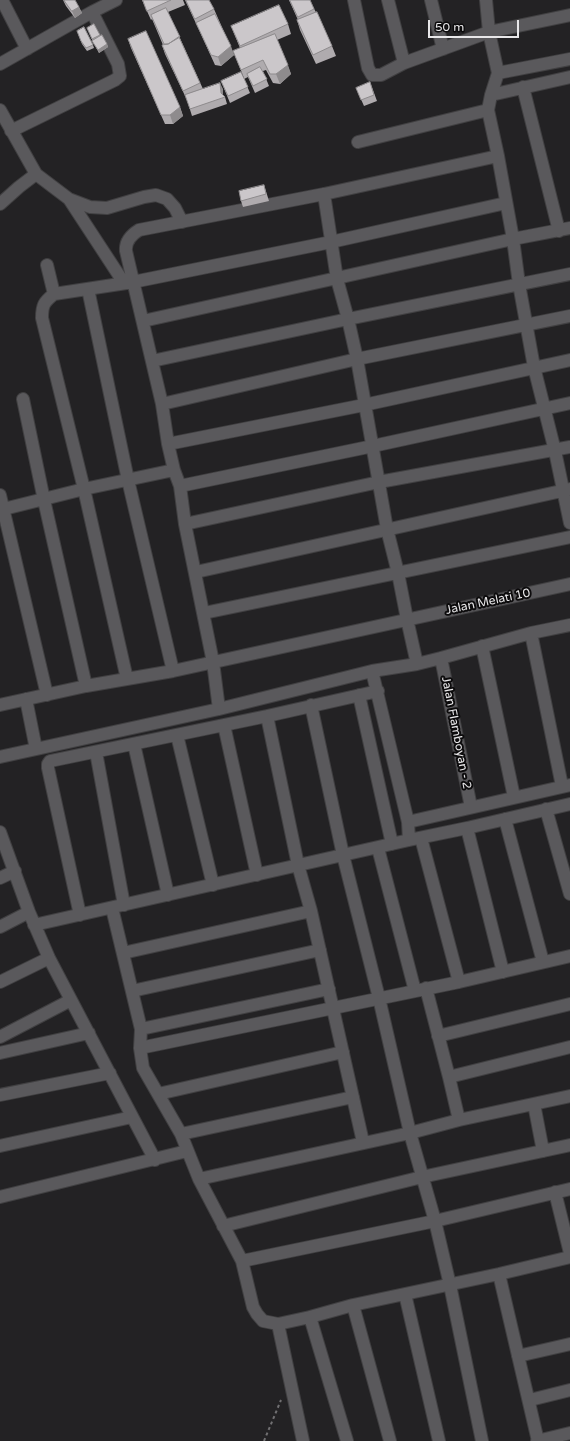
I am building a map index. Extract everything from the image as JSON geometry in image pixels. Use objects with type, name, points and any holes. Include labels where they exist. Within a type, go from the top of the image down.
[{"type":"street","points":[[2,0],[27,48]]},
{"type":"street","points":[[0,64],[116,0]]},
{"type":"street","points":[[354,0],[368,68],[372,75],[381,75],[404,63],[489,32],[570,15]]},
{"type":"street","points":[[388,0],[404,63]]},
{"type":"street","points":[[431,0],[443,49]]},
{"type":"street","points":[[486,0],[489,32],[498,73],[488,110],[513,239],[519,284],[534,367],[566,490],[570,523]]},
{"type":"street","points":[[11,131],[115,80],[120,76],[118,64],[92,12]]},
{"type":"street","points":[[498,73],[570,59]]},
{"type":"street","points":[[491,95],[523,87],[569,81]]},
{"type":"street","points":[[143,322],[513,239],[564,229],[523,87]]},
{"type":"street","points":[[0,110],[36,174],[69,199],[90,207],[107,208],[156,195],[167,199],[175,208],[182,222]]},
{"type":"street","points":[[358,142],[488,110]]},
{"type":"street","points":[[128,283],[126,247],[132,234],[139,230],[324,194],[498,156]]},
{"type":"street","points":[[0,204],[36,174]]},
{"type":"street","points":[[324,194],[337,279],[348,318],[357,359],[387,529],[417,664]]},
{"type":"street","points":[[69,199],[128,283],[143,322],[162,404],[168,444],[174,470],[180,486],[185,524],[196,572],[213,662],[219,710]]},
{"type":"street","points":[[127,678],[84,489],[42,318],[42,309],[45,300],[54,294],[128,283],[331,242],[506,203]]},
{"type":"street","points":[[47,265],[54,294]]},
{"type":"street","points":[[152,361],[348,318],[570,274]]},
{"type":"street","points":[[88,289],[128,480],[173,670]]},
{"type":"street","points":[[162,404],[357,359],[570,316]]},
{"type":"street","points":[[168,444],[364,405],[570,360]]},
{"type":"street","points":[[23,399],[86,686]]},
{"type":"street","points":[[180,486],[570,403]]},
{"type":"street","points":[[185,524],[379,482],[555,451],[570,447]]},
{"type":"street","points":[[2,510],[84,489],[174,470]]},
{"type":"street","points":[[196,572],[566,490]]},
{"type":"street","points":[[0,495],[2,510],[47,695]]},
{"type":"street","points":[[204,613],[570,537]]},
{"type":"street","name":"Jalan Melati 10","points":[[1,702],[26,699],[213,662],[570,584]]},
{"type":"street","points":[[0,757],[219,710],[372,672],[417,664],[531,633],[570,625]]},
{"type":"street","points":[[408,822],[566,785],[531,633]]},
{"type":"street","points":[[482,646],[514,797]]},
{"type":"street","name":"Jalan Flamboyan - 2","points":[[441,658],[470,807]]},
{"type":"street","points":[[372,672],[378,691],[408,822],[409,840]]},
{"type":"street","points":[[80,915],[48,764],[50,761],[267,716],[378,691]]},
{"type":"street","points":[[359,695],[392,844]]},
{"type":"street","points":[[26,699],[36,749]]},
{"type":"street","points":[[311,705],[344,855],[410,1133],[435,1221],[450,1284],[482,1441]]},
{"type":"street","points":[[267,716],[298,865],[311,911],[363,1142]]},
{"type":"street","points":[[224,725],[257,875]]},
{"type":"street","points":[[177,735],[213,885]]},
{"type":"street","points":[[134,744],[168,895]]},
{"type":"street","points":[[96,752],[124,905]]},
{"type":"street","points":[[34,925],[570,804]]},
{"type":"street","points":[[546,809],[570,894]]},
{"type":"street","points":[[505,819],[543,962]]},
{"type":"street","points":[[467,828],[503,972]]},
{"type":"street","points":[[0,832],[34,925],[49,958],[155,1160]]},
{"type":"street","points":[[421,838],[459,982]]},
{"type":"street","points":[[378,848],[420,989],[438,1036],[459,1120]]},
{"type":"street","points":[[0,878],[15,871]]},
{"type":"street","points":[[112,908],[141,1028],[140,1048],[143,1068],[181,1134],[199,1179],[242,1261],[253,1307],[263,1321],[278,1324],[353,1305],[499,1274],[570,1257]]},
{"type":"street","points":[[123,953],[311,911]]},
{"type":"street","points":[[0,927],[29,912]]},
{"type":"street","points":[[132,991],[320,950]]},
{"type":"street","points":[[140,1048],[459,982],[570,956]]},
{"type":"street","points":[[0,982],[49,958]]},
{"type":"street","points":[[141,1028],[329,989]]},
{"type":"street","points":[[0,1037],[71,1000]]},
{"type":"street","points":[[438,1036],[570,1004]]},
{"type":"street","points":[[0,1053],[89,1033]]},
{"type":"street","points":[[449,1077],[570,1047]]},
{"type":"street","points":[[158,1094],[343,1052]]},
{"type":"street","points":[[0,1095],[110,1073]]},
{"type":"street","points":[[199,1179],[570,1096]]},
{"type":"street","points":[[181,1134],[353,1097]]},
{"type":"street","points":[[534,1104],[543,1151]]},
{"type":"street","points":[[0,1146],[132,1117]]},
{"type":"street","points":[[223,1226],[422,1177],[570,1145]]},
{"type":"street","points":[[0,1197],[187,1151]]},
{"type":"street","points":[[242,1261],[435,1221],[570,1189]]},
{"type":"street","points":[[555,1192],[570,1253]]},
{"type":"street","points":[[499,1274],[530,1400],[538,1441],[570,1433]]},
{"type":"street","points":[[405,1294],[439,1441]]},
{"type":"street","points":[[353,1305],[390,1441]]},
{"type":"street","points":[[310,1317],[347,1441]]},
{"type":"street","points":[[278,1324],[303,1441]]},
{"type":"street","points":[[518,1356],[570,1344]]},
{"type":"street","points":[[530,1400],[570,1390]]},
{"type":"path","points":[[264,1441],[276,1411],[290,1383]]},
{"type":"building","points":[[64,0],[75,0],[79,7],[72,11]]},
{"type":"building","points":[[143,0],[171,0],[147,11]]},
{"type":"building","points":[[186,0],[209,0],[214,9],[195,19]]},
{"type":"building","points":[[290,0],[310,0],[314,9],[298,17]]},
{"type":"building","points":[[279,5],[288,24],[240,46],[231,26]]},
{"type":"building","points":[[166,8],[180,37],[168,44],[164,44],[151,15]]},
{"type":"building","points":[[317,12],[332,46],[313,55],[297,20]]},
{"type":"building","points":[[215,14],[231,46],[218,57],[211,55],[196,23]]},
{"type":"building","points":[[94,24],[100,35],[92,39],[87,28]]},
{"type":"building","points":[[84,27],[93,45],[86,48],[77,31]]},
{"type":"building","points":[[146,31],[180,107],[170,115],[161,115],[128,39]]},
{"type":"building","points":[[275,34],[288,65],[276,74],[270,74],[263,60],[241,70],[233,51]]},
{"type":"building","points":[[102,35],[107,44],[98,50],[92,41]]},
{"type":"building","points":[[179,37],[200,83],[183,91],[162,45],[168,44]]},
{"type":"building","points":[[260,67],[267,79],[253,86],[247,74]]},
{"type":"building","points":[[241,72],[248,87],[228,96],[221,81]]},
{"type":"building","points":[[370,82],[374,95],[361,100],[356,88]]},
{"type":"building","points":[[220,83],[221,93],[225,97],[190,109],[185,95]]},
{"type":"building","points":[[264,185],[266,194],[241,201],[239,191]]}]
